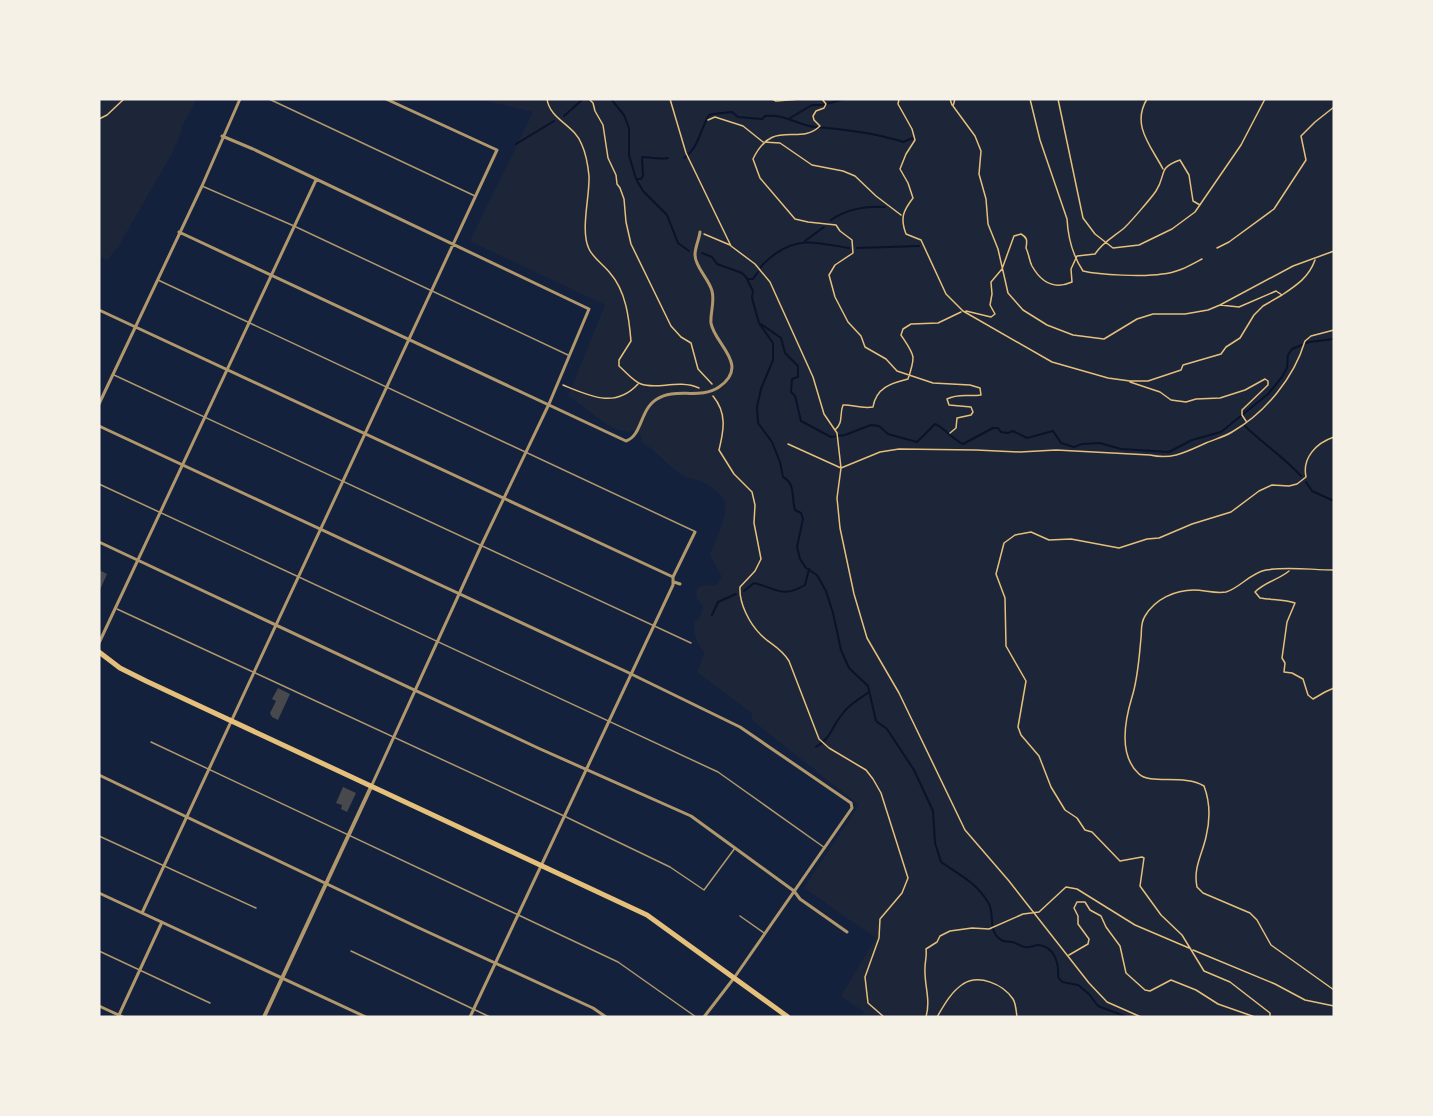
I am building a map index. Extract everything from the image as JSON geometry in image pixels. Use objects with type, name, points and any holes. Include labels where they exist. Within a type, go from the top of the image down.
[{"type":"main road","points":[[99,652],[120,668],[232,722],[647,915],[788,1017]]},
{"type":"street","points":[[99,404],[202,186],[240,99]]},
{"type":"street","points":[[142,912],[497,150],[386,99]]},
{"type":"street","points":[[222,136],[253,148],[589,309],[549,404],[264,1017]]},
{"type":"street","points":[[99,643],[316,180]]},
{"type":"street","points":[[179,232],[626,441],[632,439],[647,408],[657,399],[671,393],[688,394],[718,388],[731,372],[729,353],[711,324],[712,292],[695,257],[700,232]]},
{"type":"street","points":[[99,310],[673,577]]},
{"type":"street","points":[[99,426],[631,674],[749,732],[851,803],[852,808],[826,848],[704,1017]]},
{"type":"street","points":[[470,1017],[674,582],[673,577],[695,532]]},
{"type":"street","points":[[99,542],[538,748],[691,816],[795,891],[800,899],[848,932]]},
{"type":"street","points":[[674,582],[680,584]]},
{"type":"street","points":[[99,775],[417,927],[593,1008],[606,1017]]},
{"type":"street","points":[[99,893],[366,1017]]},
{"type":"street","points":[[119,1015],[162,922]]},
{"type":"street","points":[[99,1006],[123,1017]]},
{"type":"lane","points":[[269,99],[476,196]]},
{"type":"lane","points":[[202,186],[294,226],[569,355]]},
{"type":"lane","points":[[157,279],[693,529],[695,532]]},
{"type":"lane","points":[[113,375],[691,643]]},
{"type":"lane","points":[[99,484],[718,772],[826,848]]},
{"type":"lane","points":[[116,608],[564,816],[670,867],[704,890],[735,847]]},
{"type":"lane","points":[[151,742],[618,962],[696,1017]]},
{"type":"lane","points":[[99,836],[256,909]]},
{"type":"lane","points":[[740,916],[764,934]]},
{"type":"lane","points":[[99,951],[210,1003]]},
{"type":"lane","points":[[351,951],[490,1017]]},
{"type":"path","points":[[99,119],[107,115],[124,99]]},
{"type":"path","points":[[547,99],[548,106],[554,115],[576,133],[584,152],[589,177],[586,204],[589,249],[619,282],[623,294],[631,341],[619,360],[619,366],[639,384],[648,386],[690,384],[698,388]]},
{"type":"path","points":[[589,99],[603,125],[608,158],[624,199],[626,222],[632,244],[671,326],[681,337],[691,343],[698,369],[712,384],[706,392]]},
{"type":"path","points":[[670,99],[686,153],[731,246]]},
{"type":"path","points":[[772,99],[776,101],[801,99]]},
{"type":"path","points":[[822,99],[826,104],[824,108],[816,111],[813,116],[820,126],[817,130],[809,134],[783,135],[763,142],[753,159],[760,178],[795,219],[836,225],[852,240],[853,253],[835,265],[829,275],[835,297],[848,322],[861,336],[865,347],[886,359],[897,371],[933,383],[970,385],[980,388],[981,395],[963,394],[947,399],[949,405],[971,407],[973,412],[971,415],[957,418],[956,428],[950,433]]},
{"type":"path","points":[[899,99],[898,104],[912,129],[915,140],[900,169],[913,198],[902,216]]},
{"type":"path","points":[[950,99],[975,136],[981,151],[979,174],[986,199],[987,224],[998,249],[1008,293],[1023,310],[1047,325],[1072,335],[1104,339],[1137,319],[1153,314],[1185,314],[1208,310],[1243,295],[1293,266],[1334,251]]},
{"type":"path","points":[[953,106],[955,99]]},
{"type":"path","points":[[1030,99],[1040,140],[1067,219],[1067,228],[1076,260],[1083,271],[1094,274],[1163,274],[1202,260]]},
{"type":"path","points":[[1058,99],[1083,218],[1095,234],[1113,248],[1139,245],[1172,229],[1195,212],[1241,145],[1265,99]]},
{"type":"path","points":[[1147,99],[1141,116],[1142,133],[1163,169]]},
{"type":"path","points":[[1217,248],[1229,242],[1274,209],[1306,160],[1301,136],[1334,107]]},
{"type":"path","points":[[708,120],[716,117],[743,126],[763,142],[780,143],[812,165],[843,171],[855,176],[902,216],[906,234],[921,240],[946,294],[963,311],[1052,362],[1078,371],[1130,381],[1160,392],[1171,399],[1186,402],[1196,399],[1220,398],[1245,390],[1265,379],[1268,385],[1242,410],[1246,421]]},
{"type":"path","points":[[835,430],[840,426],[842,419],[840,412],[843,405],[849,404],[862,409],[873,407],[874,399],[888,384],[908,379],[914,366],[914,354],[901,335],[903,329],[912,324],[938,323],[963,311],[991,317],[995,314],[990,304],[991,282],[1002,269],[1014,237],[1021,234],[1026,237],[1028,240],[1026,248],[1032,265],[1040,278],[1054,286],[1072,282],[1071,269],[1077,256],[1095,254],[1100,245],[1106,243],[1124,228],[1156,191],[1163,169],[1168,164],[1180,160],[1189,175],[1192,201],[1200,205]]},
{"type":"path","points":[[700,232],[731,246],[755,264],[770,282],[813,378],[824,414],[837,433],[839,442],[841,468],[837,498],[840,528],[854,594],[867,638],[899,693],[965,830],[1009,881],[1031,912],[1089,983],[1107,1002],[1141,1017]]},
{"type":"path","points":[[1130,381],[1148,381],[1166,376],[1181,370],[1183,365],[1221,354],[1226,346],[1240,338],[1259,310],[1296,286],[1311,272],[1315,258]]},
{"type":"path","points":[[1220,305],[1239,307],[1276,291],[1282,295]]},
{"type":"path","points":[[788,444],[841,468],[880,453],[900,449],[1020,452],[1056,450],[1179,456],[1229,434],[1270,402],[1284,384],[1305,341],[1311,336],[1334,330]]},
{"type":"path","points":[[562,385],[591,397],[618,398],[629,394],[639,384]]},
{"type":"path","points":[[716,397],[724,418],[724,430],[719,450],[734,474],[752,492],[755,505],[754,523],[761,559],[755,571],[740,587],[742,603],[761,635],[782,651],[789,661],[819,739],[866,770],[873,779],[881,794],[908,878],[902,893],[880,919],[879,938],[865,977],[868,1003],[884,1017]]},
{"type":"path","points":[[1270,1017],[1270,1013],[1230,982],[1204,971],[1182,934],[1161,915],[1140,886],[1144,858],[1142,856],[1120,861],[1092,832],[1085,830],[1077,818],[1065,810],[1051,787],[1039,756],[1021,735],[1018,726],[1026,681],[1006,646],[1005,598],[996,574],[1004,543],[1015,535],[1031,532],[1049,540],[1071,539],[1119,548],[1147,539],[1159,538],[1192,524],[1231,512],[1259,491],[1272,485],[1297,484],[1306,477],[1304,467],[1308,456],[1328,439],[1334,437]]},
{"type":"path","points":[[1291,569],[1278,580],[1263,584],[1255,592],[1256,596],[1295,603],[1287,622],[1282,658],[1285,663],[1284,672],[1292,673],[1303,679],[1308,695],[1314,699],[1334,688]]},
{"type":"path","points":[[1334,570],[1266,570],[1229,591],[1219,593],[1182,591],[1168,595],[1155,603],[1141,624],[1137,682],[1126,717],[1125,736],[1132,765],[1140,776],[1150,779],[1180,778],[1196,781],[1204,786],[1208,802],[1208,818],[1206,838],[1197,863],[1197,887],[1203,893],[1250,913],[1257,920],[1271,945],[1334,990]]},
{"type":"path","points":[[926,1017],[928,987],[924,970],[927,959],[926,949],[938,942],[940,936],[950,931],[972,928],[989,929],[1031,912],[1039,912],[1066,887],[1077,889],[1135,925],[1275,984],[1305,1000],[1334,1006]]},
{"type":"path","points":[[1068,956],[1089,944],[1089,939],[1078,924],[1078,916],[1074,908],[1080,901],[1101,916],[1120,946],[1126,973],[1145,990],[1150,991],[1171,980],[1196,990],[1218,1004],[1256,1017]]},
{"type":"path","points":[[936,1017],[957,989],[975,979],[990,982],[1009,994],[1016,1006],[1017,1017]]},
{"type":"shaded area","points":[[99,99],[197,99],[181,128],[182,131],[171,155],[118,247],[107,260],[99,256]]},
{"type":"shaded area","points":[[478,99],[1334,99],[1334,1017],[861,1017],[864,1012],[841,996],[876,938],[804,888],[859,805],[752,720],[752,713],[697,672],[705,652],[694,631],[694,623],[701,615],[703,607],[696,597],[697,588],[705,585],[716,586],[722,577],[710,555],[723,521],[724,499],[699,480],[686,477],[678,472],[641,442],[642,436],[631,430],[630,432],[621,430],[604,423],[568,396],[605,305],[470,241],[533,112]]},
{"type":"building","points":[[99,570],[107,574],[99,592]]},
{"type":"building","points":[[278,688],[290,694],[278,720],[270,713],[276,701],[272,699]]},
{"type":"building","points":[[343,787],[356,793],[347,812],[341,809],[342,805],[336,803]]},
{"type":"waterway","points":[[564,116],[583,99]]},
{"type":"waterway","points":[[611,99],[624,115],[629,128],[629,155],[636,179],[643,191],[667,215],[678,243],[689,251]]},
{"type":"waterway","points":[[790,118],[812,105],[845,99]]},
{"type":"waterway","points":[[684,158],[696,144],[709,115],[717,113],[732,112],[738,117],[762,119],[765,116],[779,117],[809,126],[868,133],[903,142],[913,138]]},
{"type":"waterway","points":[[516,144],[554,121]]},
{"type":"waterway","points":[[636,179],[641,179],[643,176],[642,157],[668,158]]},
{"type":"waterway","points":[[831,220],[857,209],[885,207]]},
{"type":"waterway","points":[[805,241],[824,227]]},
{"type":"waterway","points":[[761,267],[775,254],[794,244],[811,242],[849,248]]},
{"type":"waterway","points":[[857,248],[919,246]]},
{"type":"waterway","points":[[702,253],[712,257],[717,264],[742,273],[753,291],[752,298],[759,323],[773,343],[773,360],[761,389],[757,407],[758,423],[772,442],[783,477],[790,483],[795,510],[801,513],[803,519],[797,547],[800,559],[806,568],[817,575],[826,591],[841,650],[849,668],[868,686],[876,721],[887,729],[914,770],[933,811],[935,843],[941,862],[968,880],[985,897],[991,909],[993,929],[998,938],[1023,947],[1039,945],[1049,949],[1055,957],[1058,977],[1062,982],[1078,985],[1098,1006],[1127,1017]]},
{"type":"waterway","points":[[747,279],[753,279],[758,272]]},
{"type":"waterway","points":[[761,324],[781,338],[785,353],[798,366],[798,377],[792,379],[791,392],[795,396],[801,421],[831,437],[845,435],[871,425],[879,426],[888,434],[917,442],[935,424],[963,444],[993,428],[998,428],[1001,432],[1013,431],[1027,438],[1053,431],[1061,443],[1074,447],[1100,443],[1121,449],[1169,452],[1192,440],[1221,432],[1268,394],[1287,368],[1288,355],[1292,349],[1309,342],[1334,339]]},
{"type":"waterway","points":[[1245,426],[1301,476]]},
{"type":"waterway","points":[[1306,482],[1312,491],[1334,501]]},
{"type":"waterway","points":[[744,591],[754,583],[784,592],[797,589],[805,585],[809,569]]},
{"type":"waterway","points":[[712,615],[718,602],[736,594]]},
{"type":"waterway","points":[[816,747],[827,737],[846,709],[869,692]]}]
